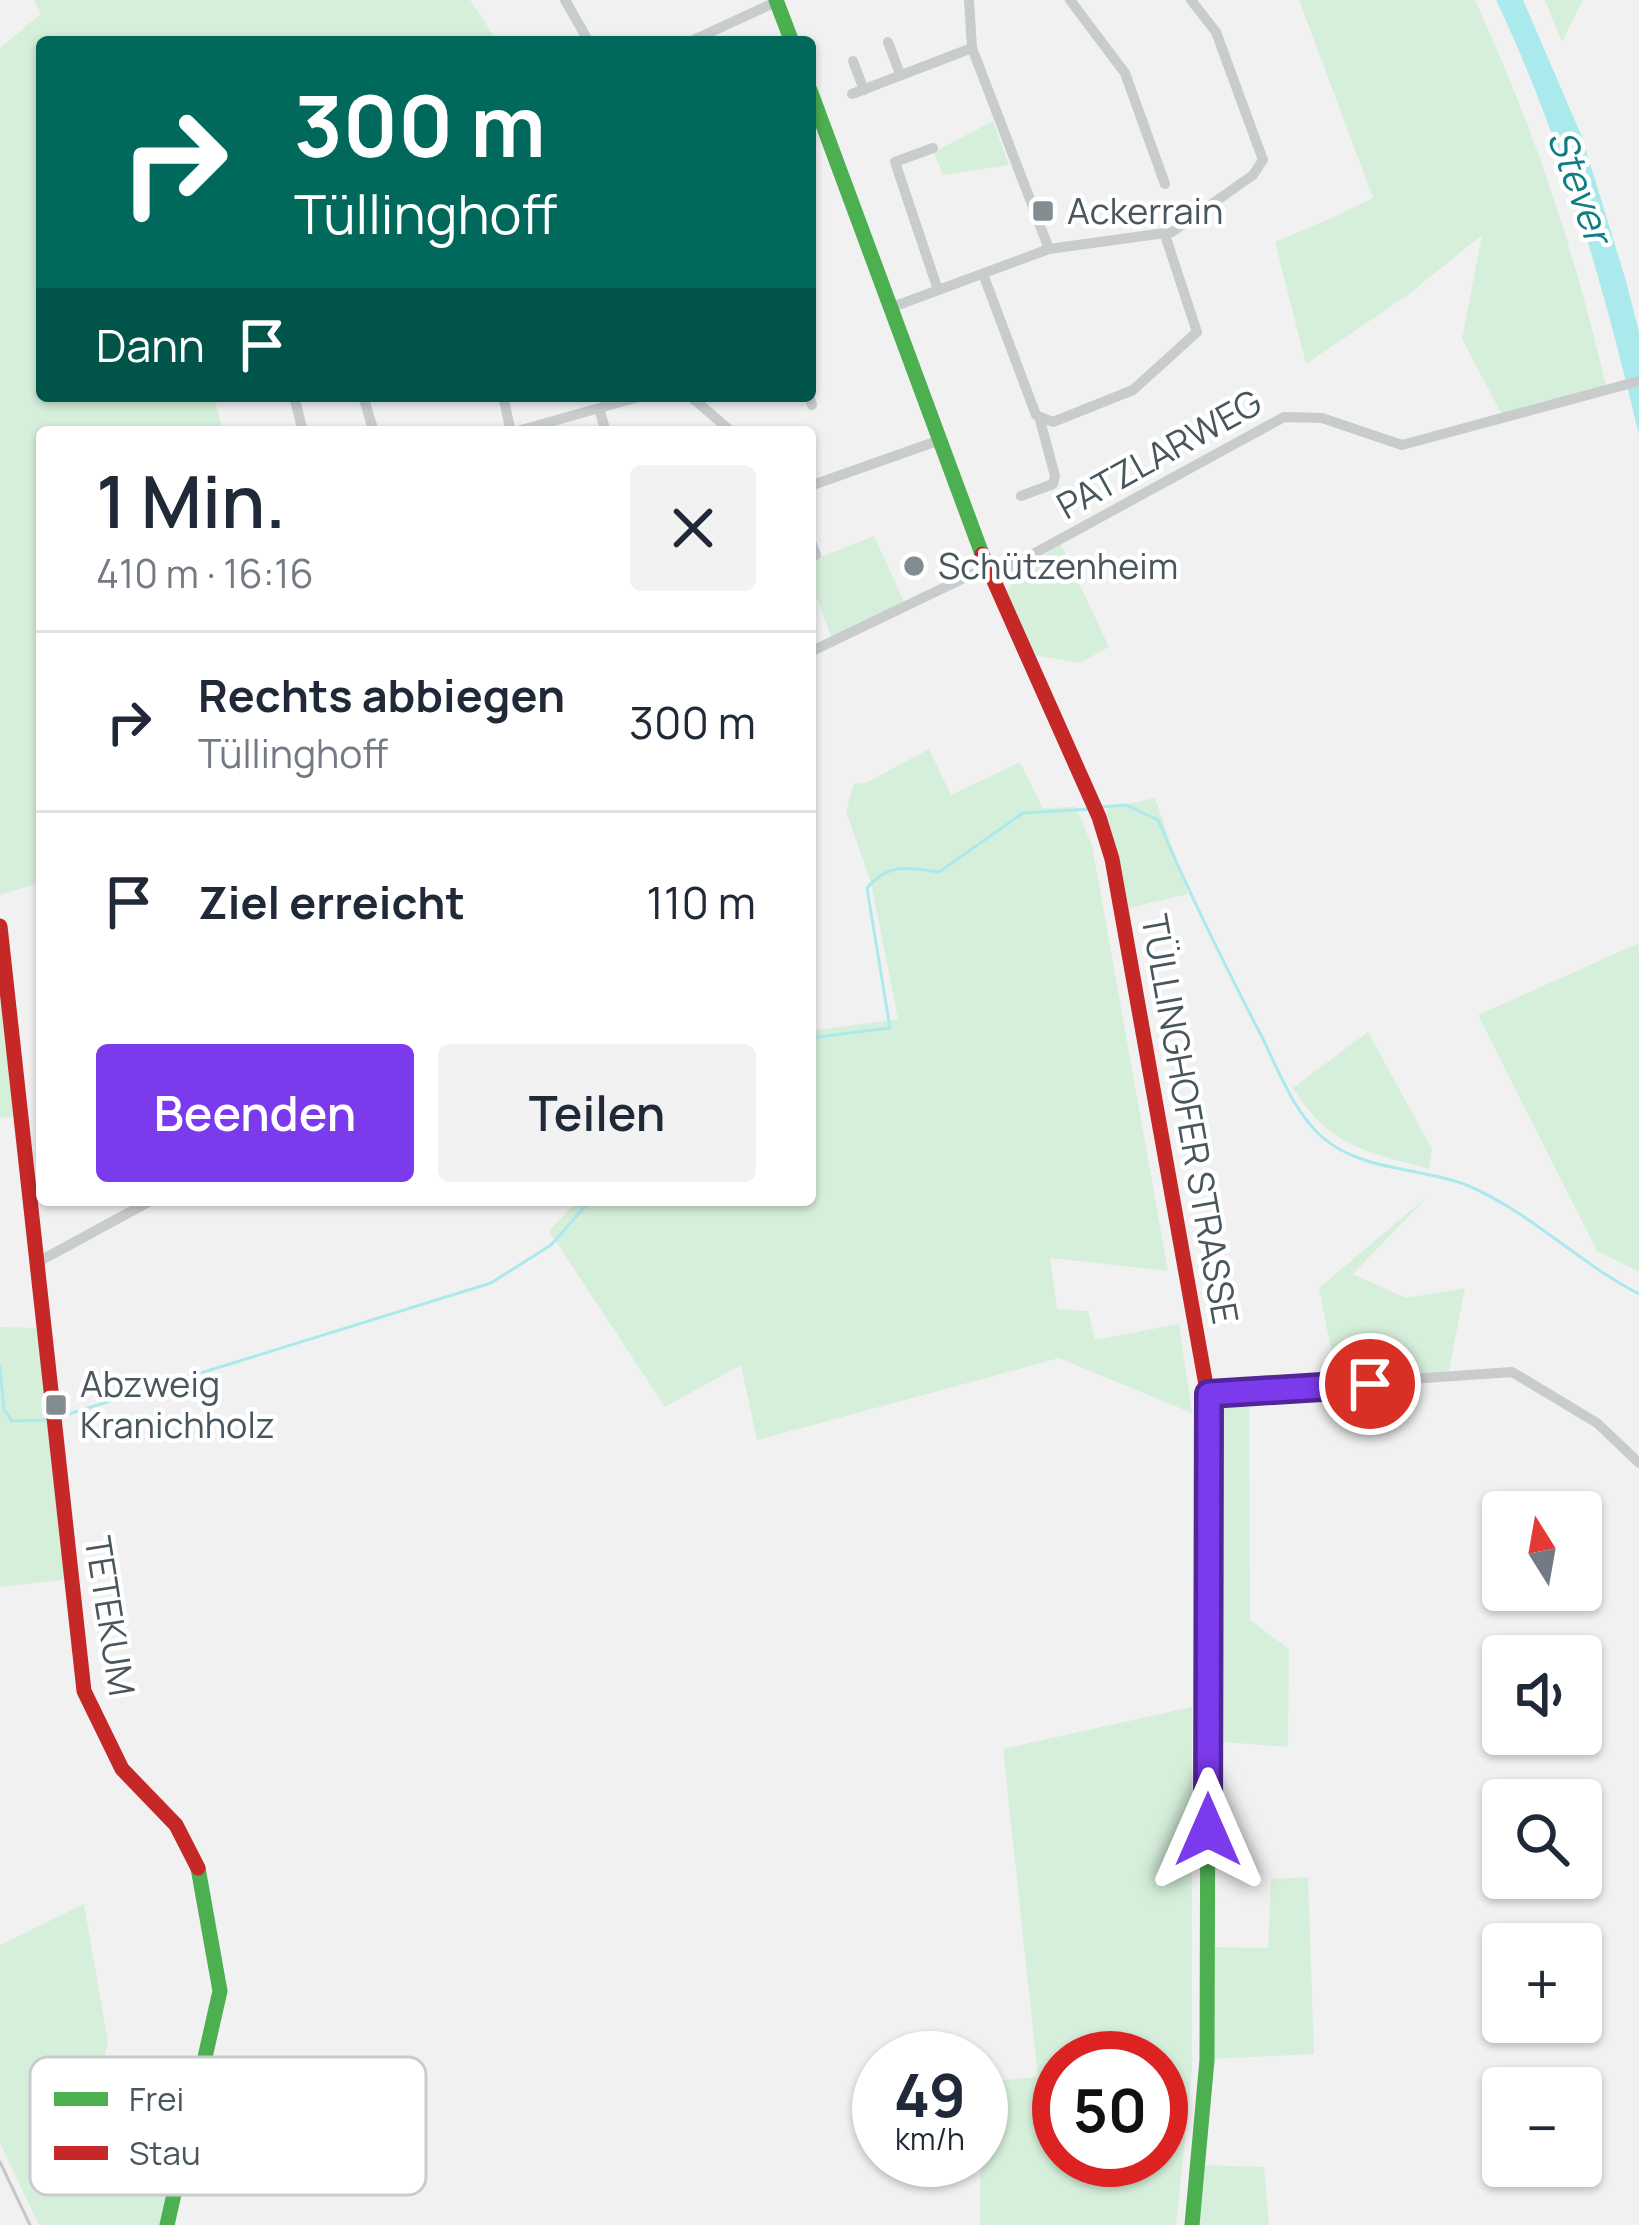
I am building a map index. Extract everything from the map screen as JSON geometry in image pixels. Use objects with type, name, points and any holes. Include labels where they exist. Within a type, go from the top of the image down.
[{"type":"main road","points":[[778,0],[790,36]]},
{"type":"main road","points":[[818,137],[890,308],[989,572]]},
{"type":"main road","name":"TÜLLINGHOFER STRASSE","points":[[989,572],[1093,799],[1112,859],[1209,1394],[1208,2060],[1192,2225]]},
{"type":"main road","name":"TETEKUM","points":[[0,926],[84,1691],[122,1768],[176,1825],[196,1856],[220,1991],[209,2057]]},
{"type":"main road","name":"TETEKUM","points":[[167,2225],[174,2195]]},
{"type":"street","points":[[566,0],[587,36]]},
{"type":"street","points":[[701,36],[778,0]]},
{"type":"street","points":[[969,0],[972,48],[1049,249]]},
{"type":"street","points":[[1070,0],[1125,74],[1165,184]]},
{"type":"street","points":[[890,308],[1049,249],[1165,235],[1253,176],[1263,160],[1216,32],[1191,0]]},
{"type":"street","points":[[888,42],[900,74]]},
{"type":"street","points":[[854,61],[858,92],[972,48]]},
{"type":"street","points":[[932,148],[895,162],[938,290]]},
{"type":"street","points":[[1040,420],[1053,422],[1133,390],[1197,332],[1165,235]]},
{"type":"street","points":[[983,274],[1040,420],[1055,476],[1053,484],[1021,496]]},
{"type":"street","name":"PATZLARWEG","points":[[989,572],[1284,417],[1322,418],[1402,445],[1639,381]]},
{"type":"street","points":[[539,426],[626,402]]},
{"type":"street","points":[[697,402],[725,426]]},
{"type":"street","points":[[600,412],[604,426]]},
{"type":"street","points":[[816,485],[940,440]]},
{"type":"street","points":[[816,649],[989,572]]},
{"type":"street","points":[[38,1262],[141,1206]]},
{"type":"street","points":[[1209,1394],[1512,1372],[1597,1423],[1639,1463]]},
{"type":"green space","points":[[34,0],[470,0],[494,36],[36,36],[36,402],[216,402],[222,426],[36,426],[36,884],[0,895],[0,48],[41,14]]},
{"type":"green space","points":[[1299,0],[1475,0],[1551,190],[1606,385],[1502,415],[1462,339],[1482,235],[1409,294],[1306,364],[1275,242],[1341,214],[1345,222],[1342,213],[1373,198]]},
{"type":"green space","points":[[1545,0],[1583,0],[1562,42]]},
{"type":"green space","points":[[993,121],[1009,165],[943,175],[934,152]]},
{"type":"green space","points":[[874,536],[905,604],[832,639],[816,596],[816,559]]},
{"type":"green space","points":[[1061,545],[1109,647],[1080,663],[1035,655],[1005,595],[1023,566]]},
{"type":"green space","points":[[929,749],[951,795],[1020,762],[1043,808],[1076,807],[1092,845],[1168,1271],[1050,1258],[1057,1309],[1088,1311],[1095,1340],[1179,1324],[1192,1413],[1059,1358],[757,1440],[741,1365],[665,1407],[549,1231],[572,1206],[816,1206],[816,1030],[898,1019],[871,883],[846,811],[854,784],[868,782]]},
{"type":"green space","points":[[1155,798],[1188,894],[1129,908],[1106,809]]},
{"type":"green space","points":[[0,938],[20,1116],[0,1118]]},
{"type":"green space","points":[[1639,943],[1639,1272],[1597,1251],[1478,1015]]},
{"type":"green space","points":[[1368,1032],[1432,1149],[1429,1169],[1350,1144],[1321,1123],[1293,1088]]},
{"type":"green space","points":[[1428,1196],[1353,1274],[1406,1298],[1465,1288],[1448,1375],[1337,1380],[1319,1288]]},
{"type":"green space","points":[[0,1327],[42,1328],[68,1579],[0,1587]]},
{"type":"green space","points":[[1249,1394],[1250,1620],[1289,1649],[1288,1747],[1210,1741],[1212,1396]]},
{"type":"green space","points":[[1192,1707],[1192,2071],[1188,2110],[1188,2031],[1033,2031],[1003,1749]]},
{"type":"green space","points":[[1308,1877],[1314,2054],[1212,2059],[1210,1947],[1268,1948],[1271,1879]]},
{"type":"green space","points":[[84,1904],[108,2042],[104,2057],[30,2057],[30,2195],[169,2195],[161,2225],[39,2225],[0,2143],[0,1945]]},
{"type":"green space","points":[[1032,2078],[1032,2187],[1180,2187],[1176,2225],[980,2225],[980,2187],[1008,2187],[1008,2080]]},
{"type":"green space","points":[[1202,2165],[1264,2167],[1269,2225],[1194,2225]]},
{"type":"water","name":"Stever","points":[[1496,0],[1523,0],[1582,137],[1639,332],[1639,435],[1579,214],[1542,106]]},
{"type":"waterway","points":[[1101,807],[1126,805],[1158,820],[1287,1089],[1322,1137],[1355,1157],[1451,1180],[1492,1197],[1639,1294]]},
{"type":"waterway","points":[[816,1037],[890,1028],[867,888],[875,880],[900,869],[939,872],[1023,813],[1091,809]]},
{"type":"waterway","points":[[59,1417],[491,1283],[551,1245],[586,1206]]},
{"type":"waterway","points":[[0,1367],[4,1410],[12,1421],[49,1420]]},
{"type":"railway","points":[[0,2162],[30,2225]]},
{"type":"traffic: fast","points":[[776,0],[790,36]]},
{"type":"traffic: fast","points":[[816,106],[982,554]]},
{"type":"traffic: fast","points":[[1192,2225],[1207,2060],[1209,1402]]},
{"type":"traffic: fast","points":[[198,1868],[220,1991],[205,2057]]},
{"type":"traffic: fast","points":[[167,2225],[174,2195]]},
{"type":"traffic: jam","points":[[982,554],[1099,817],[1112,859],[1209,1402]]},
{"type":"traffic: jam","points":[[0,926],[84,1691],[122,1769],[176,1825],[198,1868]]},
{"type":"place","name":"Ackerrain","points":[[1043,211]]},
{"type":"place","name":"Schützenheim","points":[[914,566]]},
{"type":"place","name":"Abzweig Kranichholz","points":[[56,1405]]},
{"type":"route","points":[[1208,1830],[1209,1394],[1370,1384]]}]
